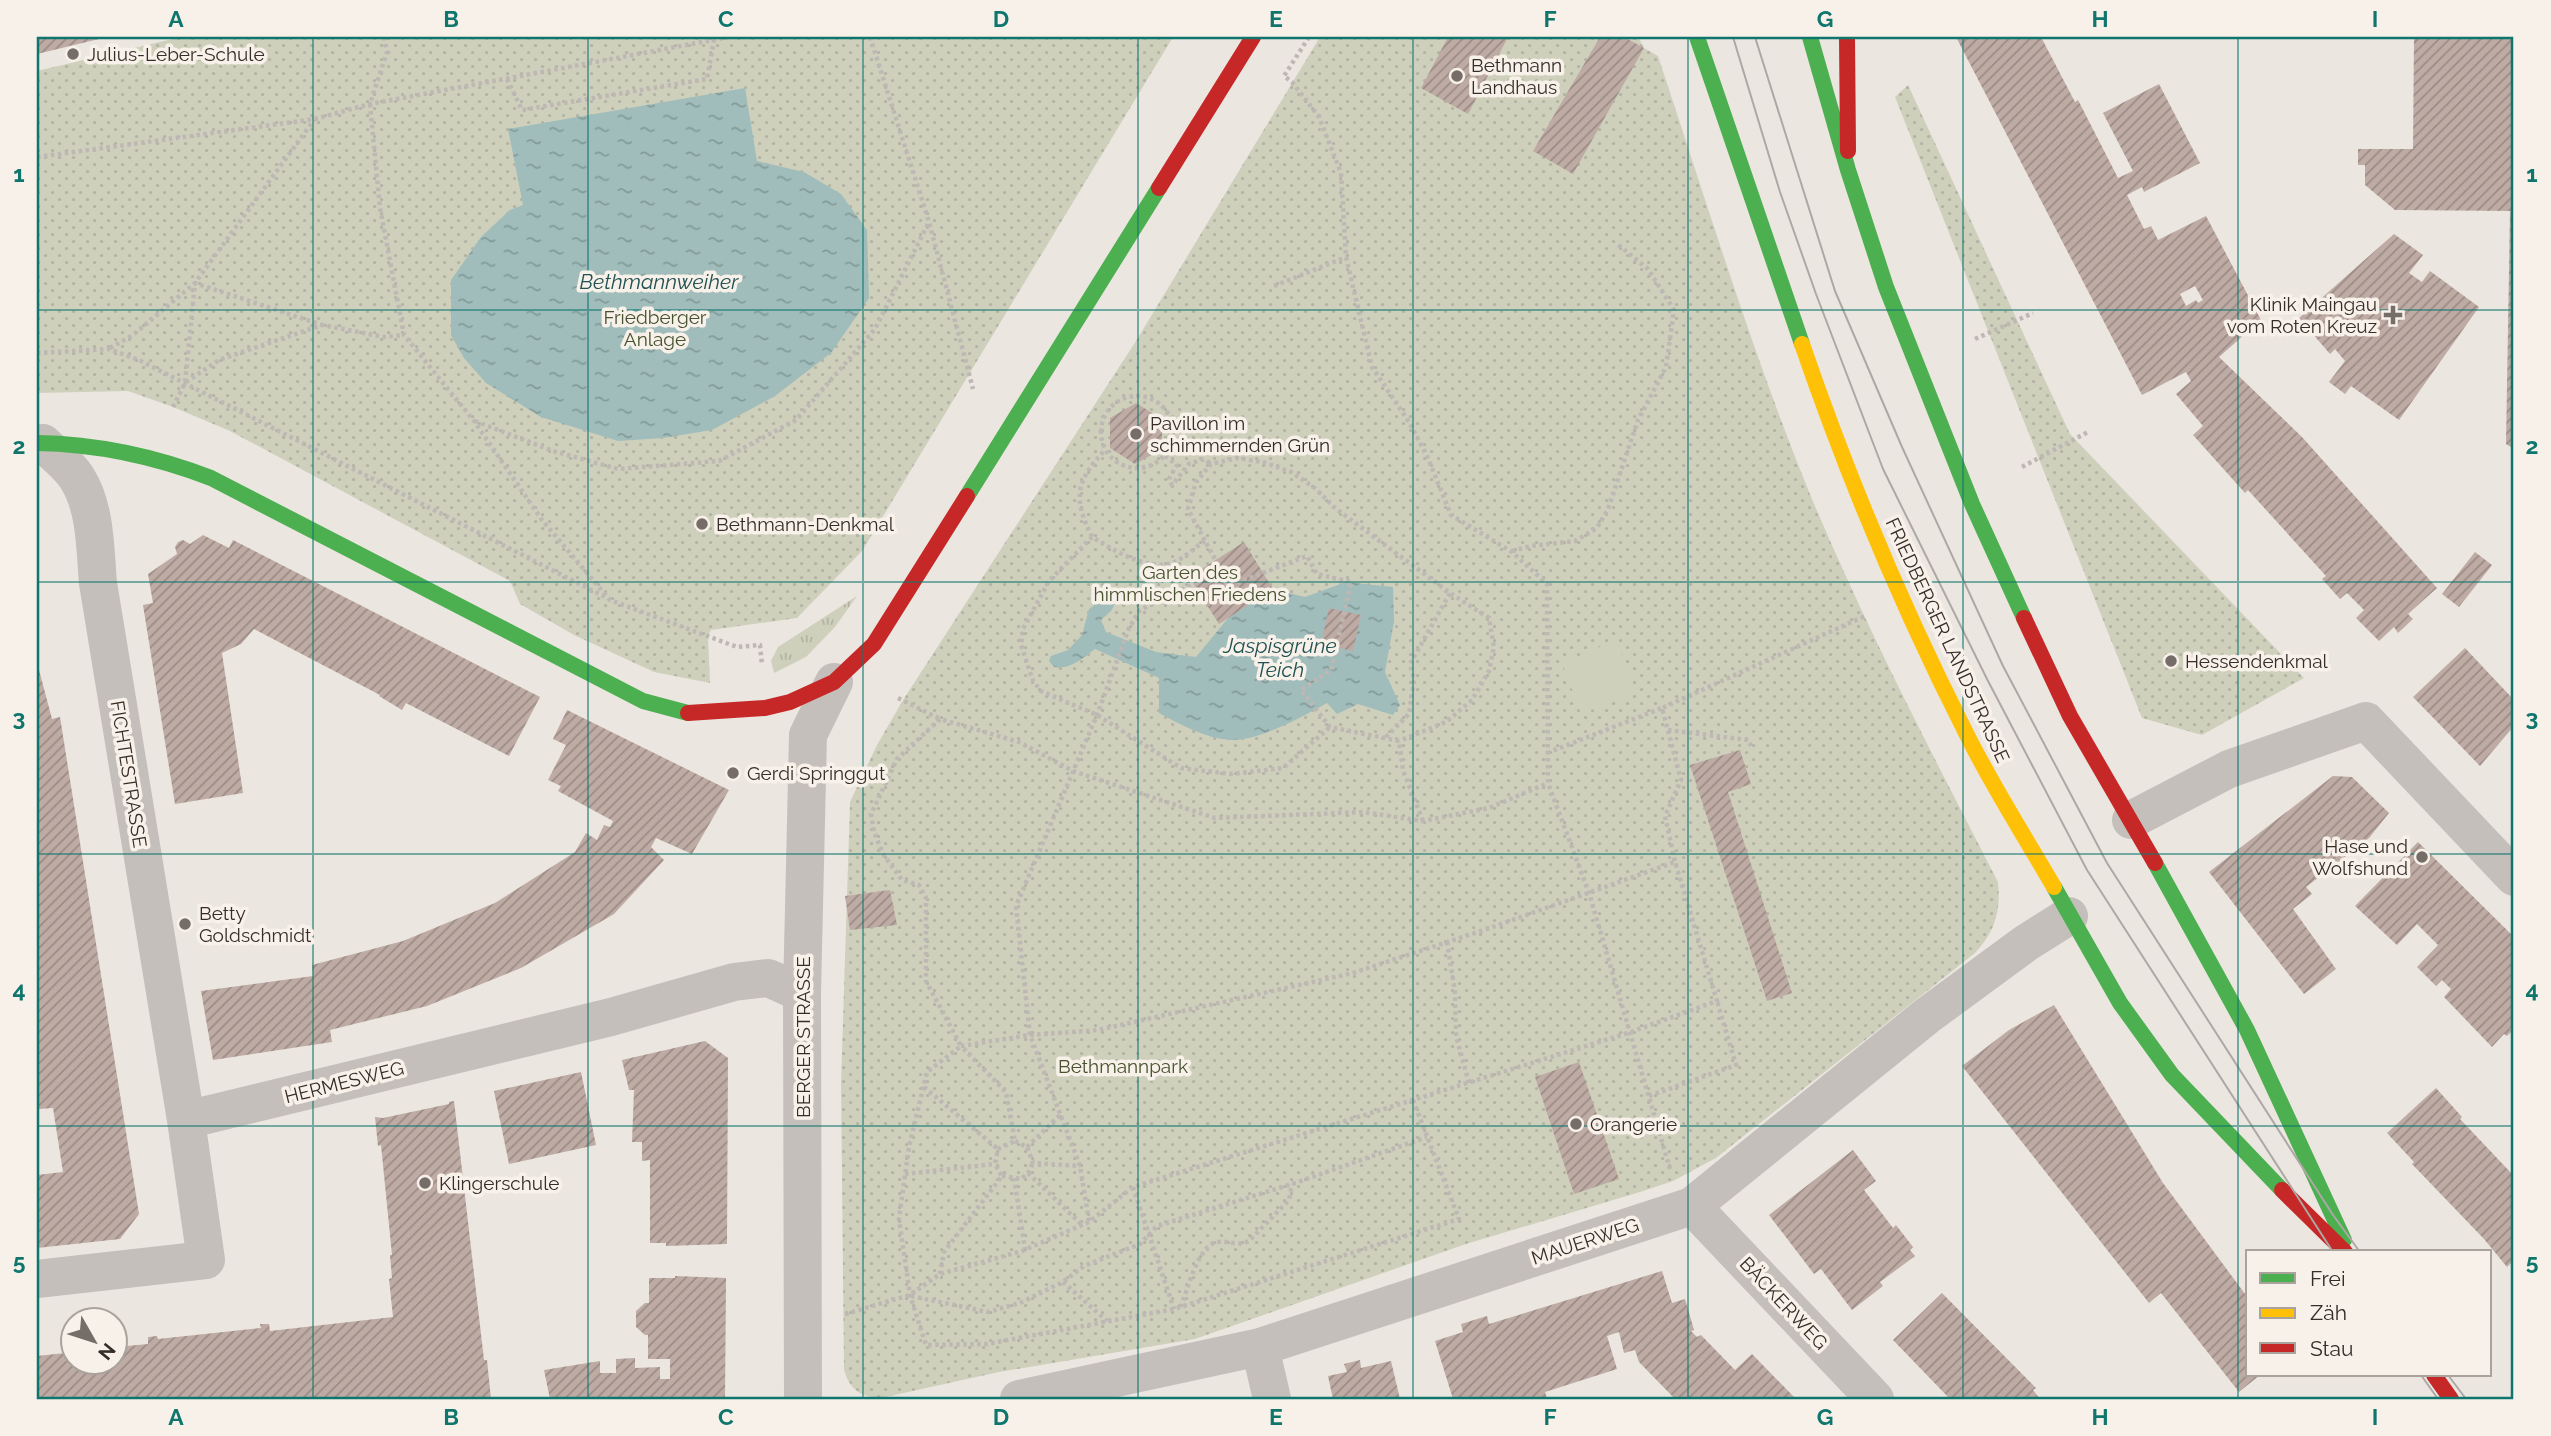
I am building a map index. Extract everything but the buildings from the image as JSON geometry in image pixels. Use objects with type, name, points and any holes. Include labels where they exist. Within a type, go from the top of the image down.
[{"type":"main road","points":[[40,443],[107,446],[161,459],[211,478],[643,701],[690,714],[741,710],[790,702],[834,682],[874,644],[1253,37]]},
{"type":"main road","name":"FRIEDBERGER LANDSTRASSE","points":[[1698,37],[1830,426],[1888,568],[1968,737],[2120,1003],[2172,1075],[2310,1219],[2345,1250]]},
{"type":"main road","name":"FRIEDBERGER LANDSTRASSE","points":[[1810,37],[1848,170],[1886,288],[1972,504],[2070,716],[2247,1030],[2346,1250]]},
{"type":"main road","points":[[1847,37],[1848,170]]},
{"type":"main road","points":[[2435,1376],[2451,1399]]},
{"type":"street","name":"FICHTESTRASSE","points":[[40,443],[75,475],[87,496],[98,583],[186,1121]]},
{"type":"street","name":"BERGER STRASSE","points":[[803,1399],[802,993],[808,735],[834,682]]},
{"type":"street","points":[[2131,820],[2229,769],[2366,721],[2514,877]]},
{"type":"street","name":"MAUERWEG","points":[[1019,1399],[1259,1347],[1683,1193],[2026,943],[2069,916]]},
{"type":"street","name":"HERMESWEG","points":[[186,1121],[611,1017],[734,982],[768,978],[802,993]]},
{"type":"street","points":[[37,1279],[206,1260],[186,1121]]},
{"type":"street","name":"BÄCKERWEG","points":[[1683,1193],[1875,1399]]},
{"type":"street","points":[[1259,1347],[1272,1399]]},
{"type":"path","points":[[384,37],[387,51],[370,104],[380,208],[404,335],[474,421],[542,520],[611,600]]},
{"type":"path","points":[[37,157],[315,119],[370,104],[729,37]]},
{"type":"path","points":[[870,37],[929,222],[973,389]]},
{"type":"path","points":[[1309,37],[1284,76],[1292,82],[1319,117],[1341,173],[1346,257],[1372,367],[1409,422],[1427,456],[1451,515],[1511,552],[1548,584],[1548,783],[1589,893],[1628,1033],[1683,1193]]},
{"type":"path","points":[[506,79],[522,110],[708,79],[714,40]]},
{"type":"path","points":[[109,349],[133,335],[195,283],[315,119]]},
{"type":"path","points":[[474,421],[553,451],[618,469],[719,461],[796,420],[805,410],[875,329],[929,222]]},
{"type":"path","points":[[1511,552],[1531,546],[1575,541],[1597,528],[1608,509],[1638,421],[1666,367],[1674,310],[1648,269],[1616,243]]},
{"type":"path","points":[[1274,286],[1346,257]]},
{"type":"path","points":[[195,283],[323,325],[384,337],[404,335]]},
{"type":"path","points":[[173,407],[185,383],[195,283]]},
{"type":"path","points":[[1975,339],[2033,313]]},
{"type":"path","points":[[185,383],[219,360],[323,325]]},
{"type":"path","points":[[37,353],[109,349],[141,361],[611,600],[737,647],[760,645],[762,671]]},
{"type":"path","points":[[1140,396],[1154,400],[1167,410],[1173,425],[1172,442],[1165,456],[1152,466],[1135,469],[1118,463],[1105,450],[1101,433],[1104,418],[1112,405],[1125,398],[1140,396]]},
{"type":"path","points":[[2022,467],[2088,432]]},
{"type":"path","points":[[1105,450],[1088,468],[1080,490],[1080,513],[1092,537],[1119,553],[1157,565],[1171,564],[1205,541]]},
{"type":"path","points":[[1165,456],[1177,465],[1169,479],[1172,485],[1189,464],[1204,459],[1211,464]]},
{"type":"path","points":[[1237,458],[1263,462],[1291,472],[1450,593],[1489,618],[1494,647],[1489,671],[1476,694],[1446,722],[1399,741],[1330,727],[1320,718],[1301,690],[1331,670],[1352,583],[1317,574],[1307,556],[1228,586],[1188,509],[1196,482],[1211,464],[1237,458]]},
{"type":"path","points":[[1092,537],[1049,581],[1023,629],[1021,645],[1033,681],[1041,691],[1097,715],[1181,768],[1231,774],[1283,768],[1330,727]]},
{"type":"path","points":[[1089,1222],[1080,1166],[1030,1035],[1016,906],[1097,715],[1129,628],[1140,610],[1194,584],[1218,565]]},
{"type":"path","points":[[1385,738],[1409,714],[1415,680],[1410,664],[1450,593]]},
{"type":"path","points":[[1547,753],[1662,708],[1872,612]]},
{"type":"path","points":[[898,698],[940,719],[1019,742],[1073,771],[1215,818],[1363,811],[1423,821],[1489,808],[1548,783]]},
{"type":"path","points":[[1649,1096],[1736,1065],[1675,862],[1665,816],[1681,780],[1662,708]]},
{"type":"path","points":[[940,719],[897,759],[871,814],[874,832],[883,854],[902,880],[919,885],[926,898],[926,981],[961,1046],[1006,1092],[1015,1142]]},
{"type":"path","points":[[1668,730],[1748,740],[1751,746]]},
{"type":"path","points":[[1399,741],[1403,770],[1423,821]]},
{"type":"path","points":[[1413,1100],[1459,1219],[1174,1309],[987,1344],[926,1345],[910,1295],[899,1219],[909,1147],[927,1072],[961,1046],[1030,1035],[1098,1030],[1353,973],[1675,862]]},
{"type":"path","points":[[1447,942],[1455,992],[1456,1036],[1469,1083]]},
{"type":"path","points":[[834,1316],[910,1295],[940,1274],[1025,1249],[1089,1222],[1133,1187],[1628,1033],[1717,1002]]},
{"type":"path","points":[[923,1087],[998,1149]]},
{"type":"path","points":[[1027,1147],[1060,1114]]},
{"type":"path","points":[[910,1295],[988,1312],[1020,1303],[1063,1282],[1084,1266],[1140,1244],[1157,1226],[1292,1184],[1427,1137]]},
{"type":"path","points":[[1015,1142],[1027,1147],[1033,1163],[1028,1173],[1021,1179],[1002,1175],[995,1164],[998,1149],[1015,1142]]},
{"type":"path","points":[[1033,1163],[1080,1166]]},
{"type":"path","points":[[905,1174],[995,1164]]},
{"type":"path","points":[[1028,1173],[1082,1225]]},
{"type":"path","points":[[940,1274],[944,1252],[1002,1175]]},
{"type":"path","points":[[1014,1178],[1025,1249]]},
{"type":"path","points":[[1181,1307],[1204,1250],[1213,1243],[1241,1245],[1249,1241],[1289,1199],[1292,1184]]},
{"type":"path","points":[[1133,1187],[1174,1309]]},
{"type":"path","points":[[1063,1282],[1108,1321]]},
{"type":"green space","name":"Friedberger Anlage","points":[[181,37],[1173,37],[862,551],[797,618],[711,630],[708,636],[710,683],[654,672],[574,635],[520,604],[510,581],[230,431],[128,391],[37,393],[37,71]]},
{"type":"green space","name":"Bethmannpark","points":[[1320,37],[1638,37],[1644,48],[1658,56],[1729,273],[1786,434],[1874,637],[1998,882],[1995,920],[1975,953],[1716,1158],[1673,1181],[1466,1244],[1195,1339],[999,1372],[881,1398],[868,1396],[853,1387],[844,1370],[841,1084],[850,802],[877,745],[903,700],[1136,341]]},
{"type":"green space","points":[[1908,85],[2070,434],[2304,678],[2202,735],[2142,718],[1895,97]]},
{"type":"green space","points":[[857,596],[835,627],[806,657],[774,673],[771,661],[778,647]]},
{"type":"green space","points":[[1616,640],[1637,693],[1581,714],[1562,663]]},
{"type":"water","name":"Bethmannweiher","points":[[745,88],[757,161],[804,172],[841,194],[867,230],[869,298],[831,353],[775,396],[712,430],[663,438],[618,441],[541,417],[486,383],[464,358],[451,335],[451,280],[481,237],[510,210],[523,205],[508,129]]},
{"type":"water","name":"Jaspisgrüne Teich","points":[[1346,582],[1393,587],[1394,621],[1385,672],[1400,705],[1393,715],[1358,704],[1337,714],[1327,703],[1254,737],[1221,739],[1193,730],[1159,713],[1159,678],[1095,649],[1076,663],[1065,667],[1054,667],[1049,661],[1051,656],[1068,650],[1082,635],[1089,609],[1115,590],[1117,600],[1111,611],[1101,620],[1106,632],[1156,652],[1196,657],[1229,617],[1273,589],[1305,597]]},
{"type":"tram line","points":[[1733,37],[1780,192],[1883,469],[1987,679],[2087,870],[2332,1250]]},
{"type":"tram line","points":[[1755,37],[1835,291],[1902,447],[2003,666],[2107,863],[2333,1215],[2359,1250]]},
{"type":"tram line","points":[[2422,1376],[2438,1399]]},
{"type":"tram line","points":[[2449,1376],[2466,1399]]},
{"type":"traffic: fast","points":[[1697,37],[1802,344]]},
{"type":"traffic: fast","points":[[1810,37],[1848,170],[1886,287],[1972,504],[2024,618]]},
{"type":"traffic: fast","points":[[967,496],[1159,188]]},
{"type":"traffic: fast","points":[[37,443],[82,446],[125,453],[168,463],[211,478],[643,701],[688,713]]},
{"type":"traffic: fast","points":[[2155,863],[2247,1030],[2344,1240]]},
{"type":"traffic: fast","points":[[2054,887],[2120,1003],[2172,1075],[2282,1190]]},
{"type":"traffic: slow","points":[[1802,344],[1858,493],[1943,688],[1998,793],[2054,887]]},
{"type":"traffic: jam","points":[[1159,188],[1253,37]]},
{"type":"traffic: jam","points":[[1847,37],[1848,151]]},
{"type":"traffic: jam","points":[[688,713],[765,708],[790,702],[834,682],[874,644],[967,496]]},
{"type":"traffic: jam","points":[[2024,618],[2070,716],[2155,863]]},
{"type":"traffic: jam","points":[[2282,1190],[2343,1250]]},
{"type":"traffic: jam","points":[[2435,1376],[2451,1399]]},
{"type":"place","name":"Julius-Leber-Schule","points":[[73,54]]},
{"type":"place","name":"Bethmann Landhaus","points":[[1457,76]]},
{"type":"place","name":"Klinik Maingau vom Roten Kreuz","points":[[2393,315]]},
{"type":"place","name":"Pavillon im schimmernden Grün","points":[[1136,434]]},
{"type":"place","name":"Bethmann-Denkmal","points":[[702,524]]},
{"type":"place","name":"Hessendenkmal","points":[[2171,661]]},
{"type":"place","name":"Gerdi Springgut","points":[[733,773]]},
{"type":"place","name":"Hase und Wolfshund","points":[[2422,857]]},
{"type":"place","name":"Betty Goldschmidt","points":[[185,924]]},
{"type":"place","name":"Orangerie","points":[[1576,1124]]},
{"type":"place","name":"Klingerschule","points":[[425,1183]]},
{"type":"park label","name":"Garten des himmlischen Friedens","points":[[1190,583]]}]
